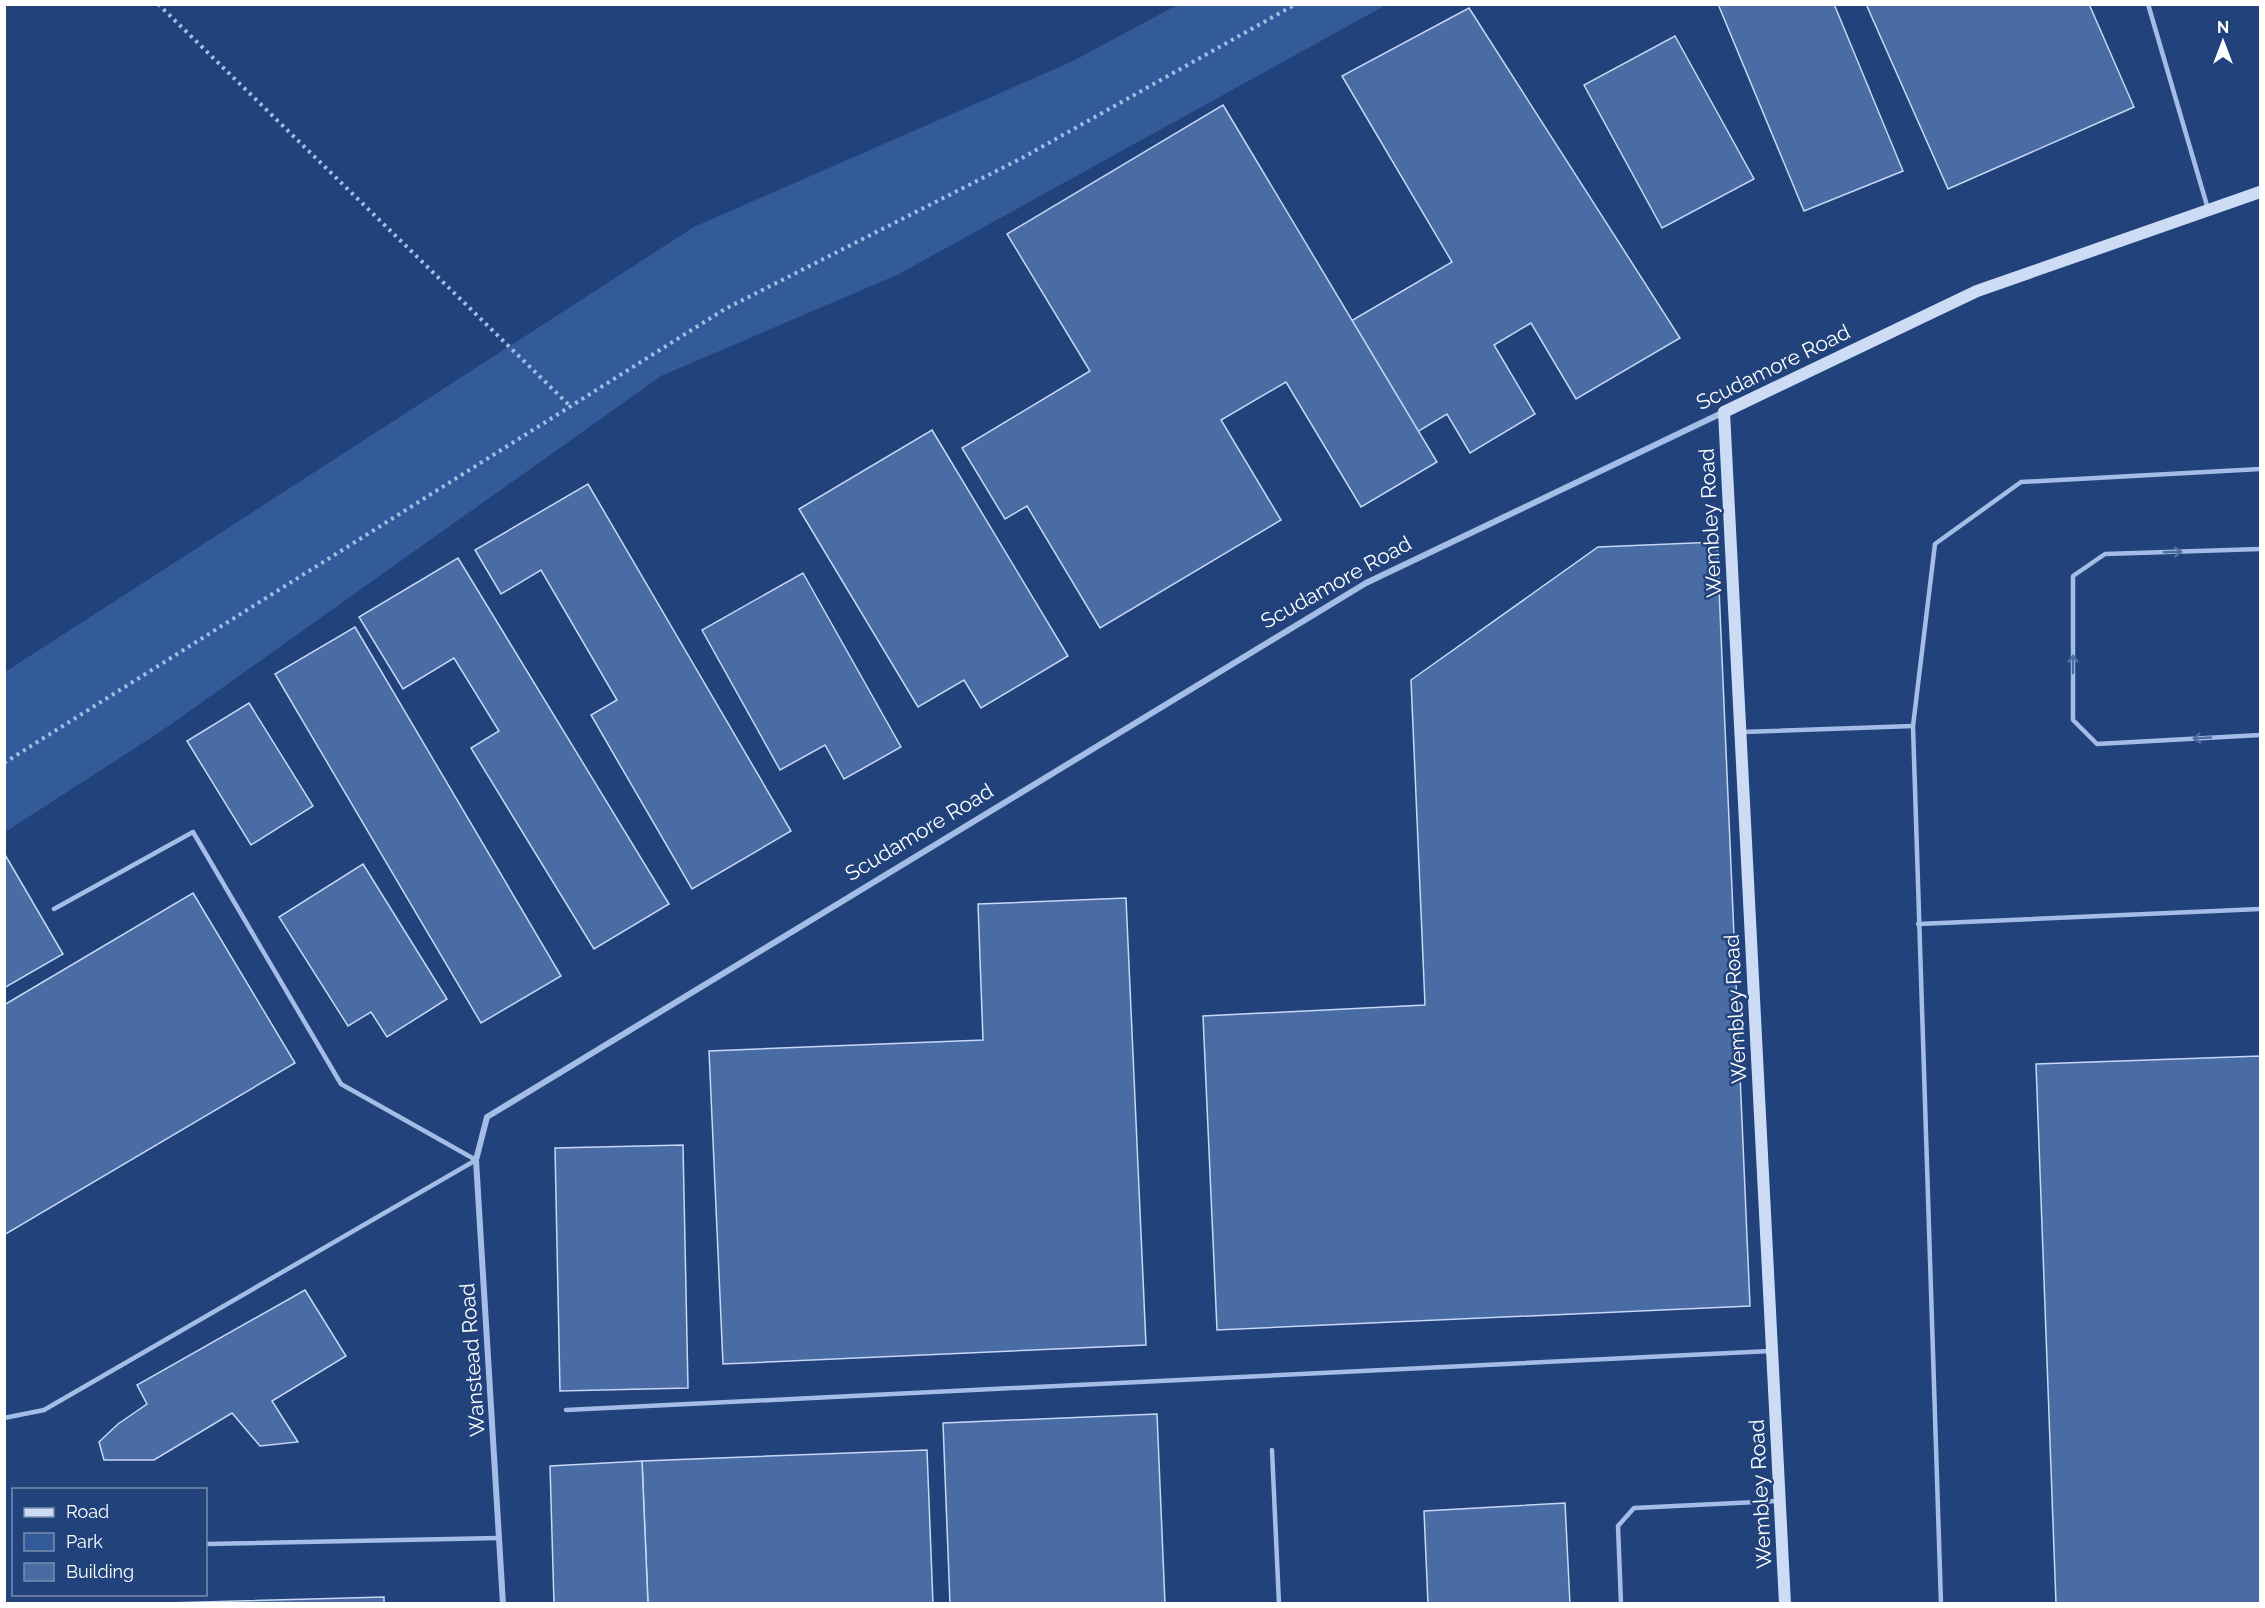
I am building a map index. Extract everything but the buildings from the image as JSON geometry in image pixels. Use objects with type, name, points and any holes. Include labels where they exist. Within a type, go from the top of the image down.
[{"type":"street","name":"Scudamore Road","points":[[487,1117],[1366,583],[1977,291],[2260,192]]},
{"type":"street","name":"Wembley Road","points":[[1724,412],[1785,1604]]},
{"type":"street","name":"Wanstead Road","points":[[487,1117],[476,1160],[503,1604]]},
{"type":"lane","points":[[2148,4],[2208,210]]},
{"type":"lane","points":[[1941,1604],[1913,726],[1935,544],[2021,482],[2260,469]]},
{"type":"lane","points":[[2260,549],[2105,554],[2073,576],[2073,720],[2097,744],[2260,735]]},
{"type":"lane","points":[[1741,732],[1913,726]]},
{"type":"lane","points":[[54,909],[193,832],[341,1084],[476,1160]]},
{"type":"lane","points":[[1918,924],[2260,909]]},
{"type":"lane","points":[[4,1418],[44,1410],[476,1160]]},
{"type":"lane","points":[[566,1410],[1773,1351]]},
{"type":"lane","points":[[1272,1450],[1280,1604]]},
{"type":"lane","points":[[1621,1604],[1618,1526],[1634,1508],[1780,1501]]},
{"type":"lane","points":[[207,1544],[499,1538]]},
{"type":"path","points":[[158,4],[570,406]]},
{"type":"path","points":[[4,763],[725,309],[1022,158],[1296,4]]},
{"type":"green space","points":[[1179,4],[1386,5],[897,275],[661,376],[160,732],[5,832],[5,672],[694,227],[1071,62]]}]
